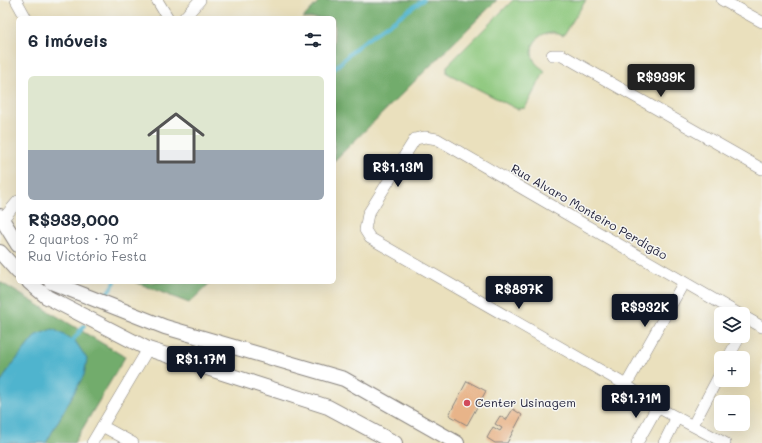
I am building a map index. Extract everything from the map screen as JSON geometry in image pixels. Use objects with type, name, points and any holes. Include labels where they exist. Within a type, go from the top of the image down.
[{"type":"street","points":[[16,0],[25,16]]},
{"type":"street","points":[[157,0],[167,16]]},
{"type":"street","points":[[186,16],[200,0]]},
{"type":"street","points":[[722,0],[762,22]]},
{"type":"street","points":[[552,55],[562,55],[762,169]]},
{"type":"street","name":"Rua Alvaro Monteiro Perdigão","points":[[626,386],[370,238],[365,230],[368,214],[415,139],[425,137],[437,139],[728,307]]},
{"type":"street","points":[[16,203],[1,218],[16,243]]},
{"type":"street","points":[[0,252],[16,270]]},
{"type":"street","points":[[684,282],[626,386],[656,406],[725,443]]},
{"type":"street","points":[[31,284],[47,298],[148,349],[328,407],[395,443]]},
{"type":"street","points":[[56,284],[165,327],[344,379],[457,443]]},
{"type":"street","name":"Rua Alvaro Monteiro Perdigão","points":[[750,320],[762,327]]},
{"type":"street","points":[[92,443],[148,349]]},
{"type":"street","points":[[693,425],[714,385]]},
{"type":"street","points":[[637,443],[656,406]]},
{"type":"street","points":[[664,443],[677,417]]},
{"type":"street","points":[[102,426],[133,443]]},
{"type":"green space","points":[[320,0],[497,0],[336,159],[336,16],[305,16]]},
{"type":"green space","points":[[513,0],[586,0],[563,36],[554,32],[549,32],[539,37],[533,45],[532,55],[536,63],[545,71],[525,108],[517,109],[447,73],[447,66]]},
{"type":"green space","points":[[0,282],[125,357],[74,443],[0,443]]},
{"type":"green space","points":[[140,284],[209,284],[189,303]]},
{"type":"water","points":[[53,329],[75,341],[87,359],[84,375],[46,443],[0,443],[0,384],[8,370],[36,335]]},
{"type":"building","name":"Center Usinagem","points":[[467,381],[486,391],[467,425],[449,415]]},
{"type":"building","points":[[513,409],[522,415],[507,443],[495,443],[487,438],[493,427],[500,431],[502,428],[495,424],[500,416],[506,420]]},
{"type":"waterway","points":[[336,67],[359,45],[423,0]]},
{"type":"waterway","points":[[105,296],[114,284]]},
{"type":"waterway","points":[[70,344],[84,326]]},
{"type":"place","name":"Center Usinagem","points":[[467,403]]}]
